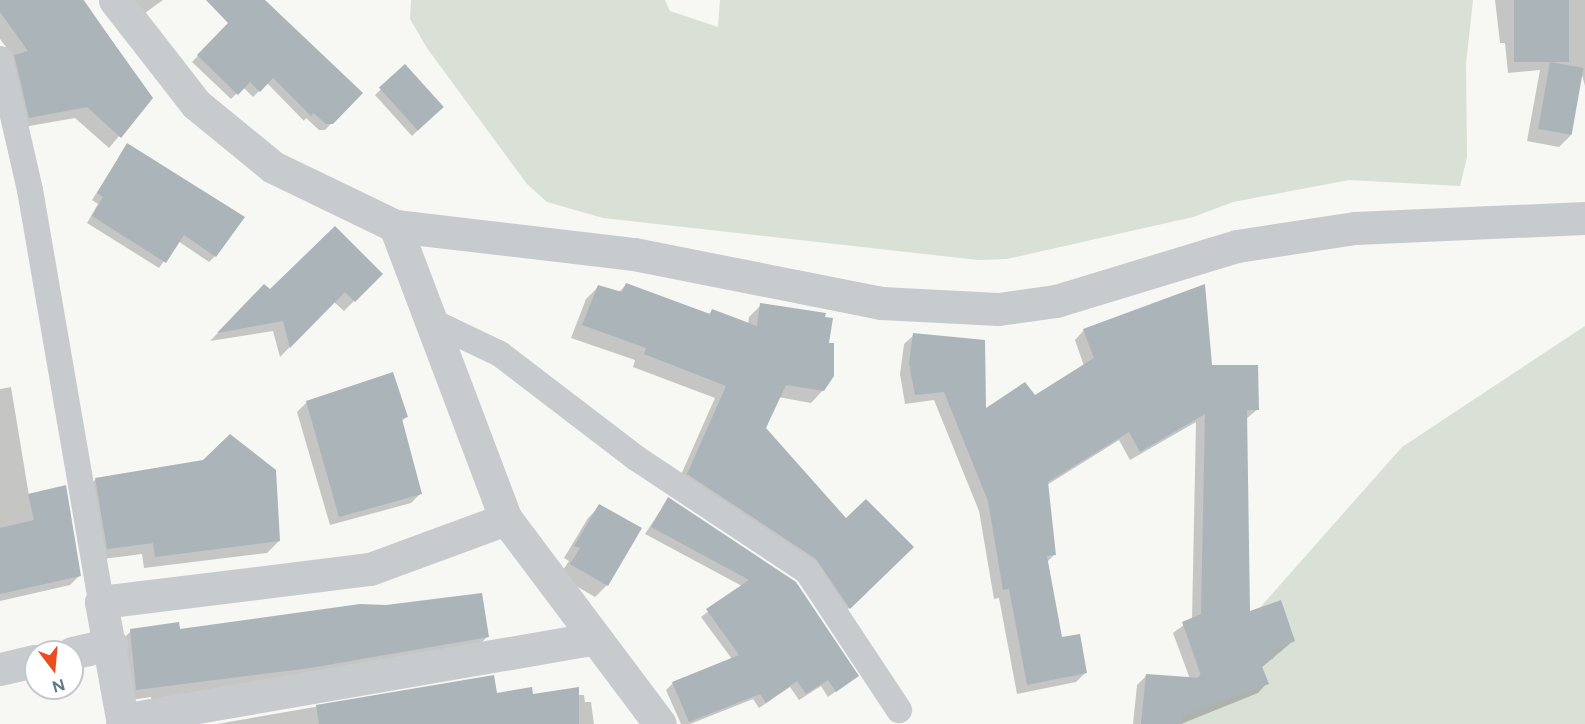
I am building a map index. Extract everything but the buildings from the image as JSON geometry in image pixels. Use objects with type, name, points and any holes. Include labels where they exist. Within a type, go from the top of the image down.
[{"type":"street","points":[[115,0],[196,104],[264,160],[395,226],[634,254],[881,303],[998,309],[1056,301],[1237,246],[1354,228],[1585,218]]},
{"type":"street","points":[[395,226],[506,519],[660,724]]},
{"type":"street","points":[[506,519],[370,569],[101,602],[111,644],[123,722],[595,638]]},
{"type":"street","points":[[84,650],[111,644]]},
{"type":"street","points":[[0,669],[24,664]]},
{"type":"lane","points":[[0,59],[30,190],[101,602]]},
{"type":"lane","points":[[430,321],[500,354],[636,458],[807,571],[899,710]]},
{"type":"shaded area","points":[[411,0],[665,0],[670,11],[718,27],[720,0],[1473,0],[1466,64],[1467,157],[1460,186],[1349,180],[1233,202],[1193,217],[1007,259],[978,260],[603,218],[547,202],[527,184],[427,48],[410,19]]},
{"type":"shaded area","points":[[1585,326],[1585,724],[1157,724],[1402,447]]}]
